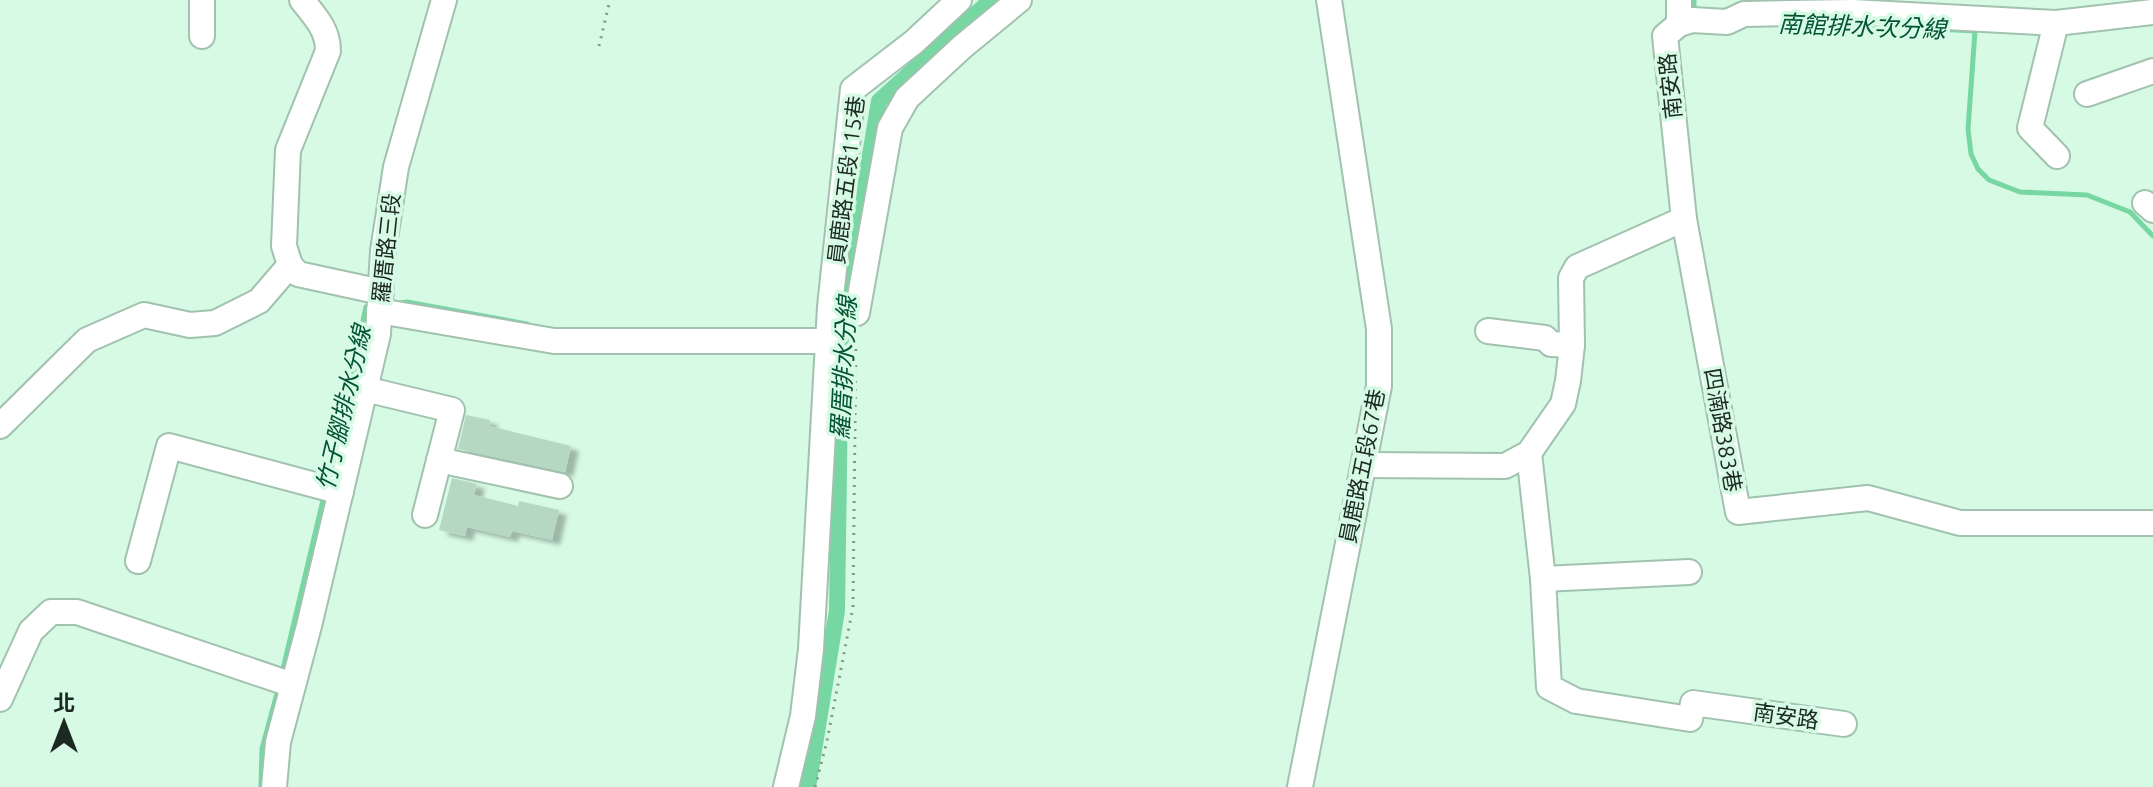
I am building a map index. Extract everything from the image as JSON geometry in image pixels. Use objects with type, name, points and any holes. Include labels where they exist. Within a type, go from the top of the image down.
[{"type":"street","points":[[202,0],[202,36]]},
{"type":"street","points":[[302,0],[321,24],[328,38],[328,51],[288,150],[284,246],[290,265],[298,274],[380,303],[554,341],[828,341]]},
{"type":"street","name":"羅厝路三段","points":[[274,787],[278,742],[378,334],[383,251],[396,167],[444,0]]},
{"type":"street","name":"員鹿路五段115巷","points":[[786,787],[803,716],[811,649],[828,341],[853,89],[914,42],[959,0]]},
{"type":"street","name":"員鹿路五段115巷","points":[[857,313],[890,128],[907,98],[1019,0]]},
{"type":"street","name":"員鹿路五段67巷","points":[[1300,787],[1379,386],[1379,329],[1329,0]]},
{"type":"street","name":"南安路","points":[[1684,219],[1665,36],[1679,12],[1692,20],[1727,22],[1744,14],[1852,6],[1992,10],[2056,23],[2153,12]]},
{"type":"street","points":[[2056,23],[2030,128],[2057,156]]},
{"type":"street","points":[[2087,94],[2153,71]]},
{"type":"street","points":[[1364,465],[1505,466],[1529,453],[1563,404],[1572,345],[1571,278],[1577,267],[1684,219]]},
{"type":"street","name":"四湳路383巷","points":[[1684,219],[1738,512],[1868,498],[1960,523],[2153,523]]},
{"type":"street","points":[[0,426],[87,340],[144,315],[190,325],[215,323],[259,301],[290,265]]},
{"type":"street","points":[[1488,331],[1545,338],[1551,344],[1572,345]]},
{"type":"street","points":[[365,389],[452,410],[425,515]]},
{"type":"street","points":[[138,561],[169,446],[341,492]]},
{"type":"street","name":"南安路","points":[[1529,453],[1543,579],[1549,687],[1576,701],[1690,719],[1693,703],[1844,724]]},
{"type":"street","points":[[439,460],[560,486]]},
{"type":"street","points":[[1543,579],[1689,572]]},
{"type":"street","points":[[0,699],[31,631],[51,612],[77,612],[293,685]]},
{"type":"path","points":[[599,46],[610,0]]},
{"type":"path","points":[[815,787],[853,607],[857,313]]},
{"type":"building","points":[[466,415],[490,420],[489,426],[571,446],[565,472],[458,449]]},
{"type":"building","points":[[452,478],[477,484],[474,495],[518,506],[519,501],[559,510],[552,540],[512,531],[510,537],[467,527],[465,536],[439,530]]},
{"type":"waterway","name":"羅厝排水分線","points":[[808,787],[837,611],[841,328],[879,101],[991,0]]},
{"type":"waterway","name":"南館排水次分線","points":[[1694,0],[1694,8],[1700,10]]},
{"type":"waterway","name":"南館排水次分線","points":[[1840,24],[1975,31],[1968,129],[1971,154],[1978,169],[1989,180],[2020,192],[2087,195],[2130,212],[2153,236]]},
{"type":"waterway","name":"竹子腳排水分線","points":[[399,303],[527,324]]},
{"type":"waterway","name":"竹子腳排水分線","points":[[327,482],[366,307],[373,306]]},
{"type":"waterway","name":"竹子腳排水分線","points":[[282,673],[324,496]]},
{"type":"waterway","name":"竹子腳排水分線","points":[[261,787],[262,749],[279,686]]}]
